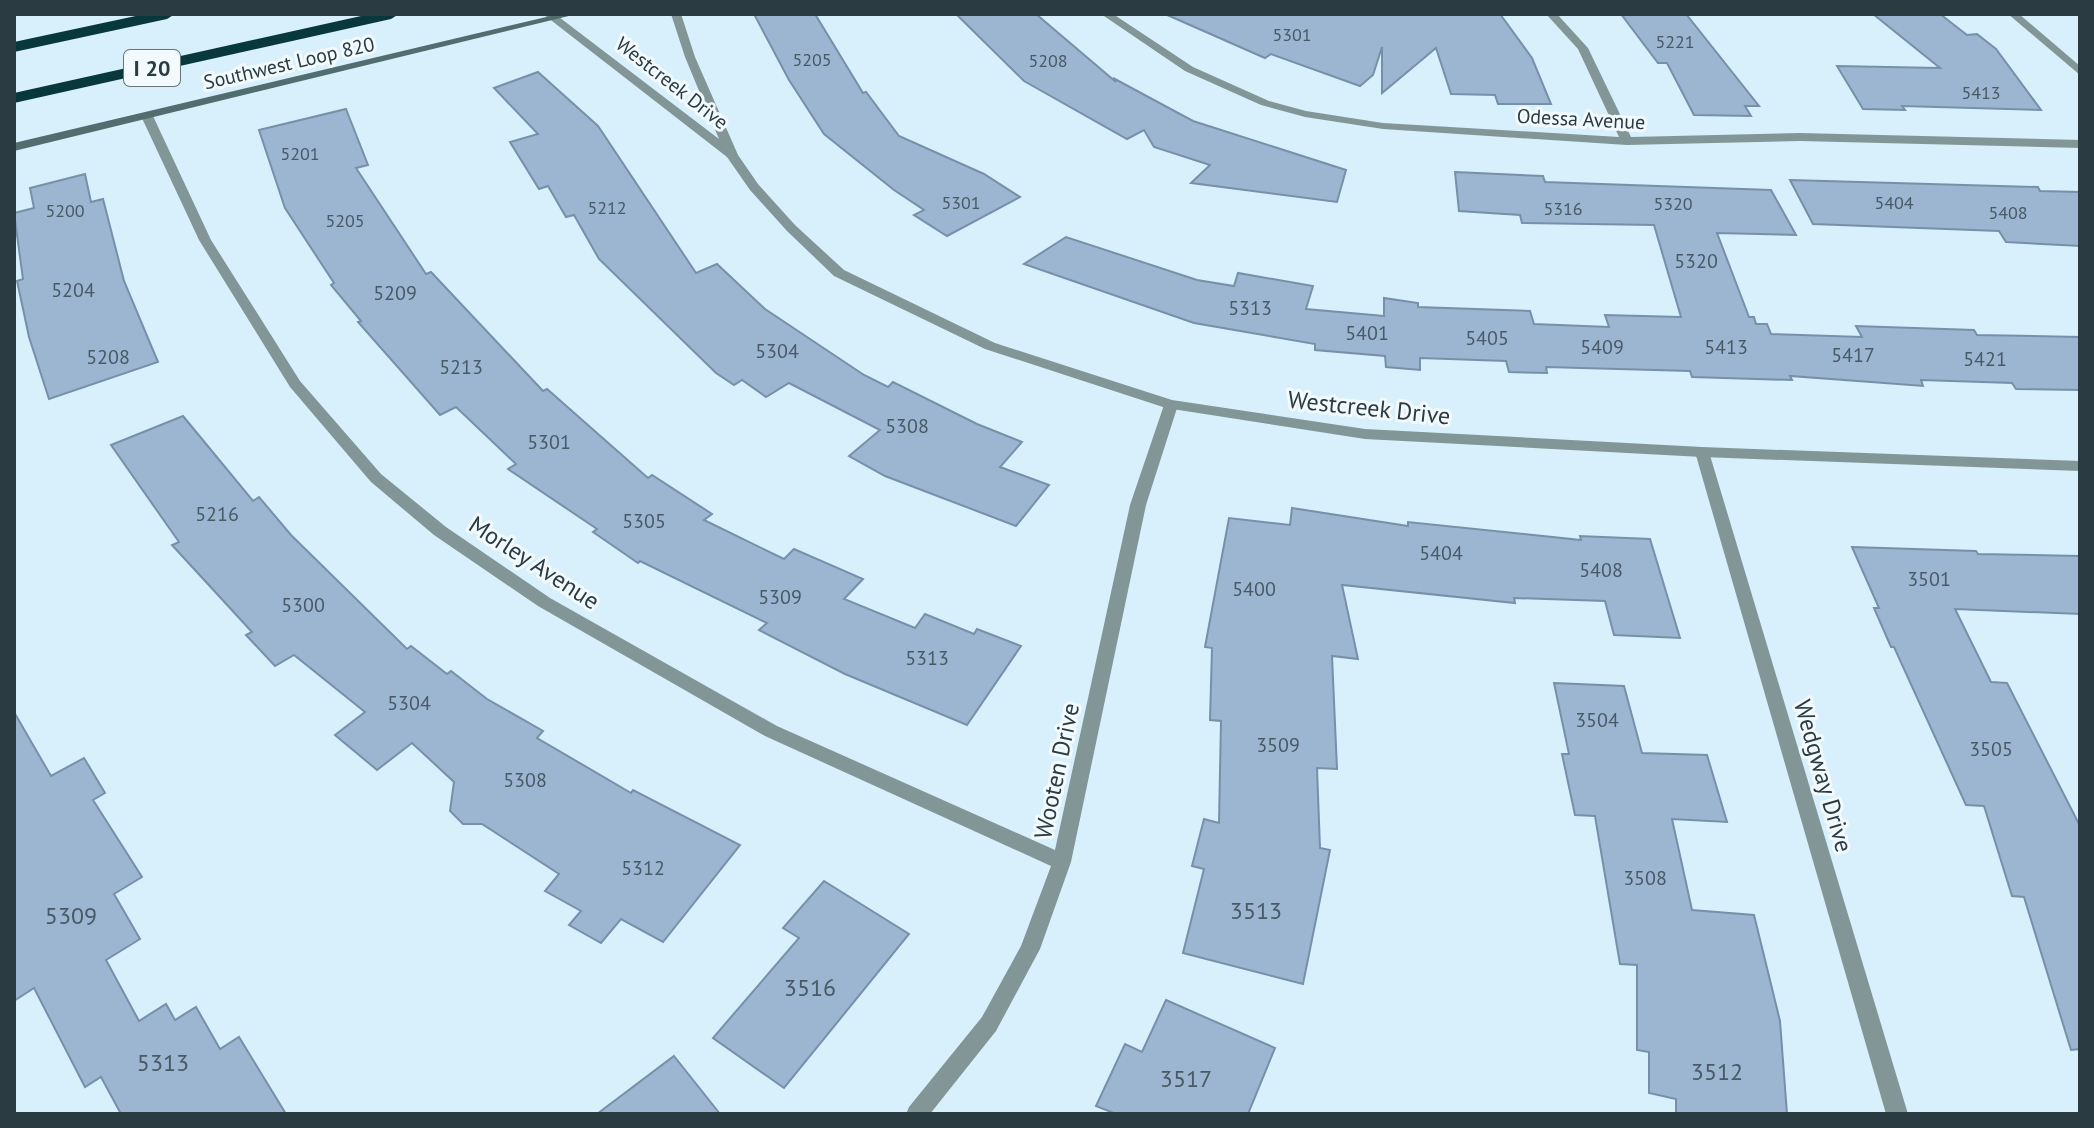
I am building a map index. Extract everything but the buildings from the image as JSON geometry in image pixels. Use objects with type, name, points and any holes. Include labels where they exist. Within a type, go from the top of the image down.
[{"type":"highway","name":"I 20","points":[[14,47],[167,14]]},
{"type":"highway","name":"I 20","points":[[14,98],[391,14]]},
{"type":"main road","name":"Southwest Loop 820","points":[[14,147],[551,16],[572,14]]},
{"type":"street","name":"Westcreek Drive","points":[[676,14],[690,57],[732,155],[754,187],[791,228],[839,273],[990,346],[1171,405],[1365,434],[1702,452],[2080,466]]},
{"type":"street","name":"Odessa Avenue","points":[[1106,14],[1189,69],[1265,103],[1305,114],[1383,126],[1627,141],[1800,137],[2080,144]]},
{"type":"street","points":[[1551,14],[1583,48],[1627,141]]},
{"type":"street","points":[[2013,14],[2080,72]]},
{"type":"street","name":"Westcreek Drive","points":[[551,16],[732,155]]},
{"type":"street","name":"Morley Avenue","points":[[147,116],[205,240],[295,384],[376,478],[440,531],[544,602],[771,731],[1062,862]]},
{"type":"street","name":"Wooten Drive","points":[[917,1114],[989,1024],[1030,949],[1062,862],[1138,505],[1171,405]]},
{"type":"street","name":"Wedgway Drive","points":[[1702,452],[1897,1114]]}]
